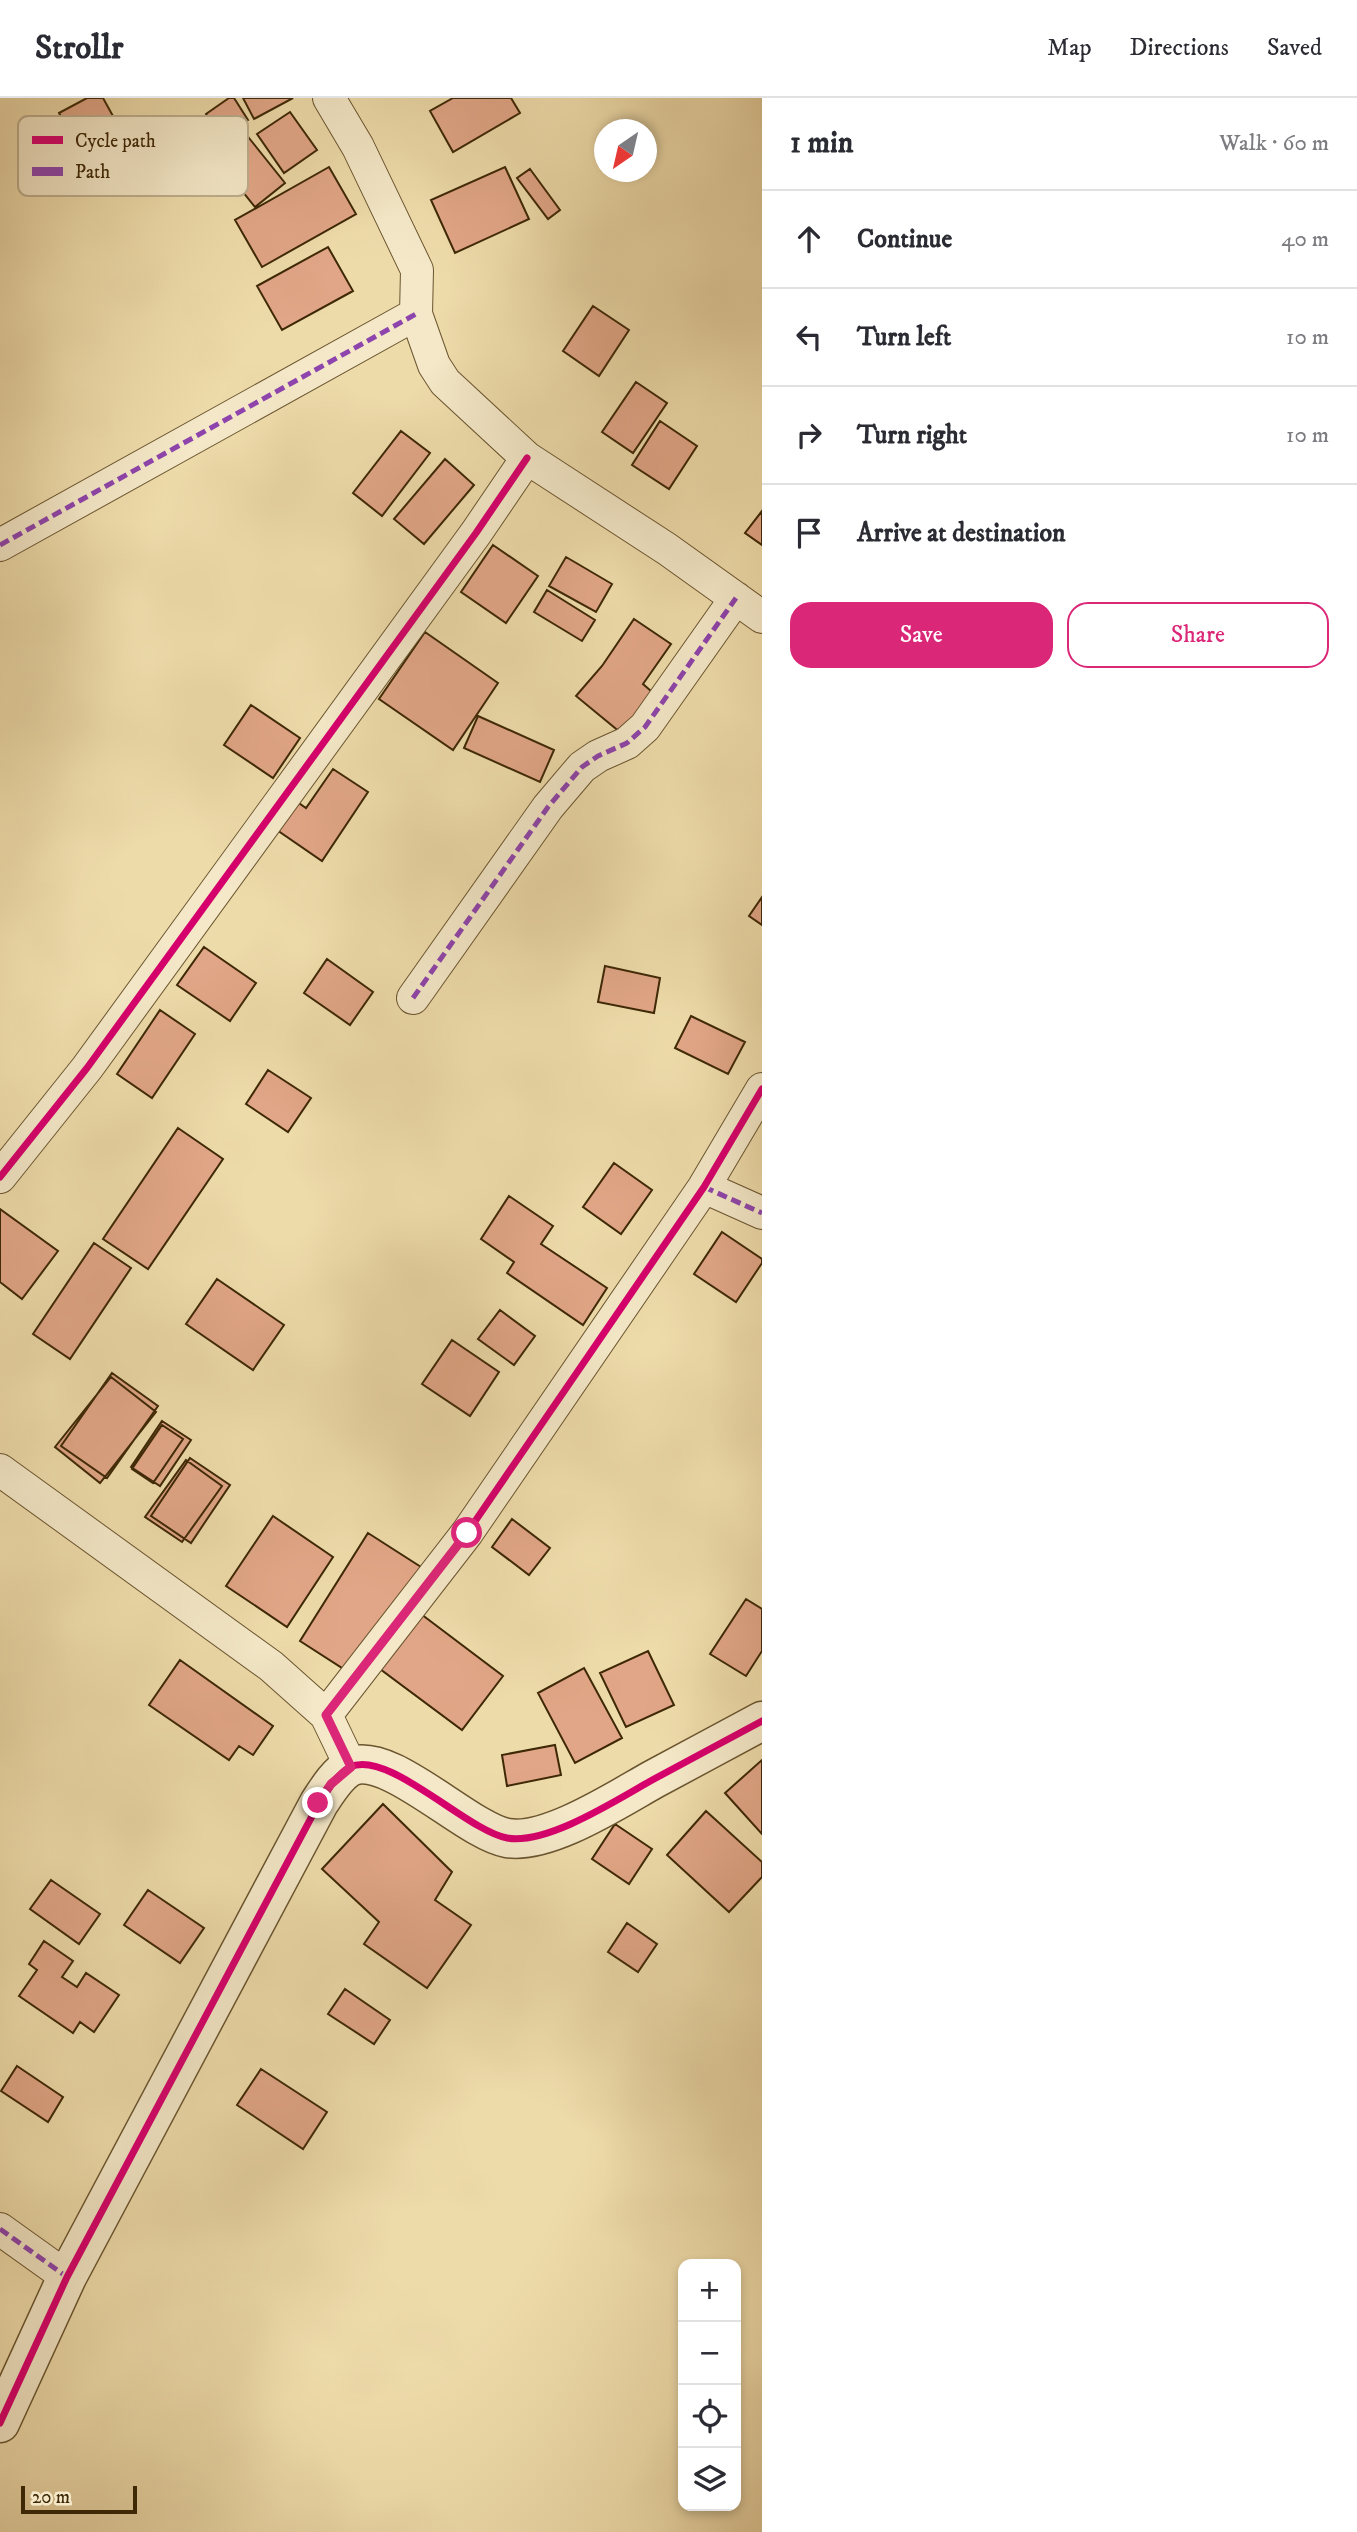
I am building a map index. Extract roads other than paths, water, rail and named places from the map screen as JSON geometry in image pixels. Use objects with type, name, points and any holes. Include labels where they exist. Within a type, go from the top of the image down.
[{"type":"street","points":[[329,98],[358,147],[416,270],[416,314],[434,365],[445,382],[527,458],[667,550],[762,617]]},
{"type":"street","points":[[0,545],[416,314]]},
{"type":"street","points":[[0,1177],[87,1068],[476,533],[527,458]]},
{"type":"street","points":[[414,998],[548,807],[582,766],[627,743],[645,727],[736,598]]},
{"type":"street","points":[[326,1715],[467,1533],[704,1186],[762,1089]]},
{"type":"street","points":[[704,1186],[762,1213]]},
{"type":"street","points":[[0,1470],[271,1666],[326,1715],[351,1767]]},
{"type":"street","points":[[0,2423],[67,2277],[318,1803],[331,1784],[351,1767],[371,1766],[413,1782],[474,1824],[507,1838],[532,1838],[574,1822],[762,1721]]},
{"type":"street","points":[[0,2229],[67,2277]]}]
